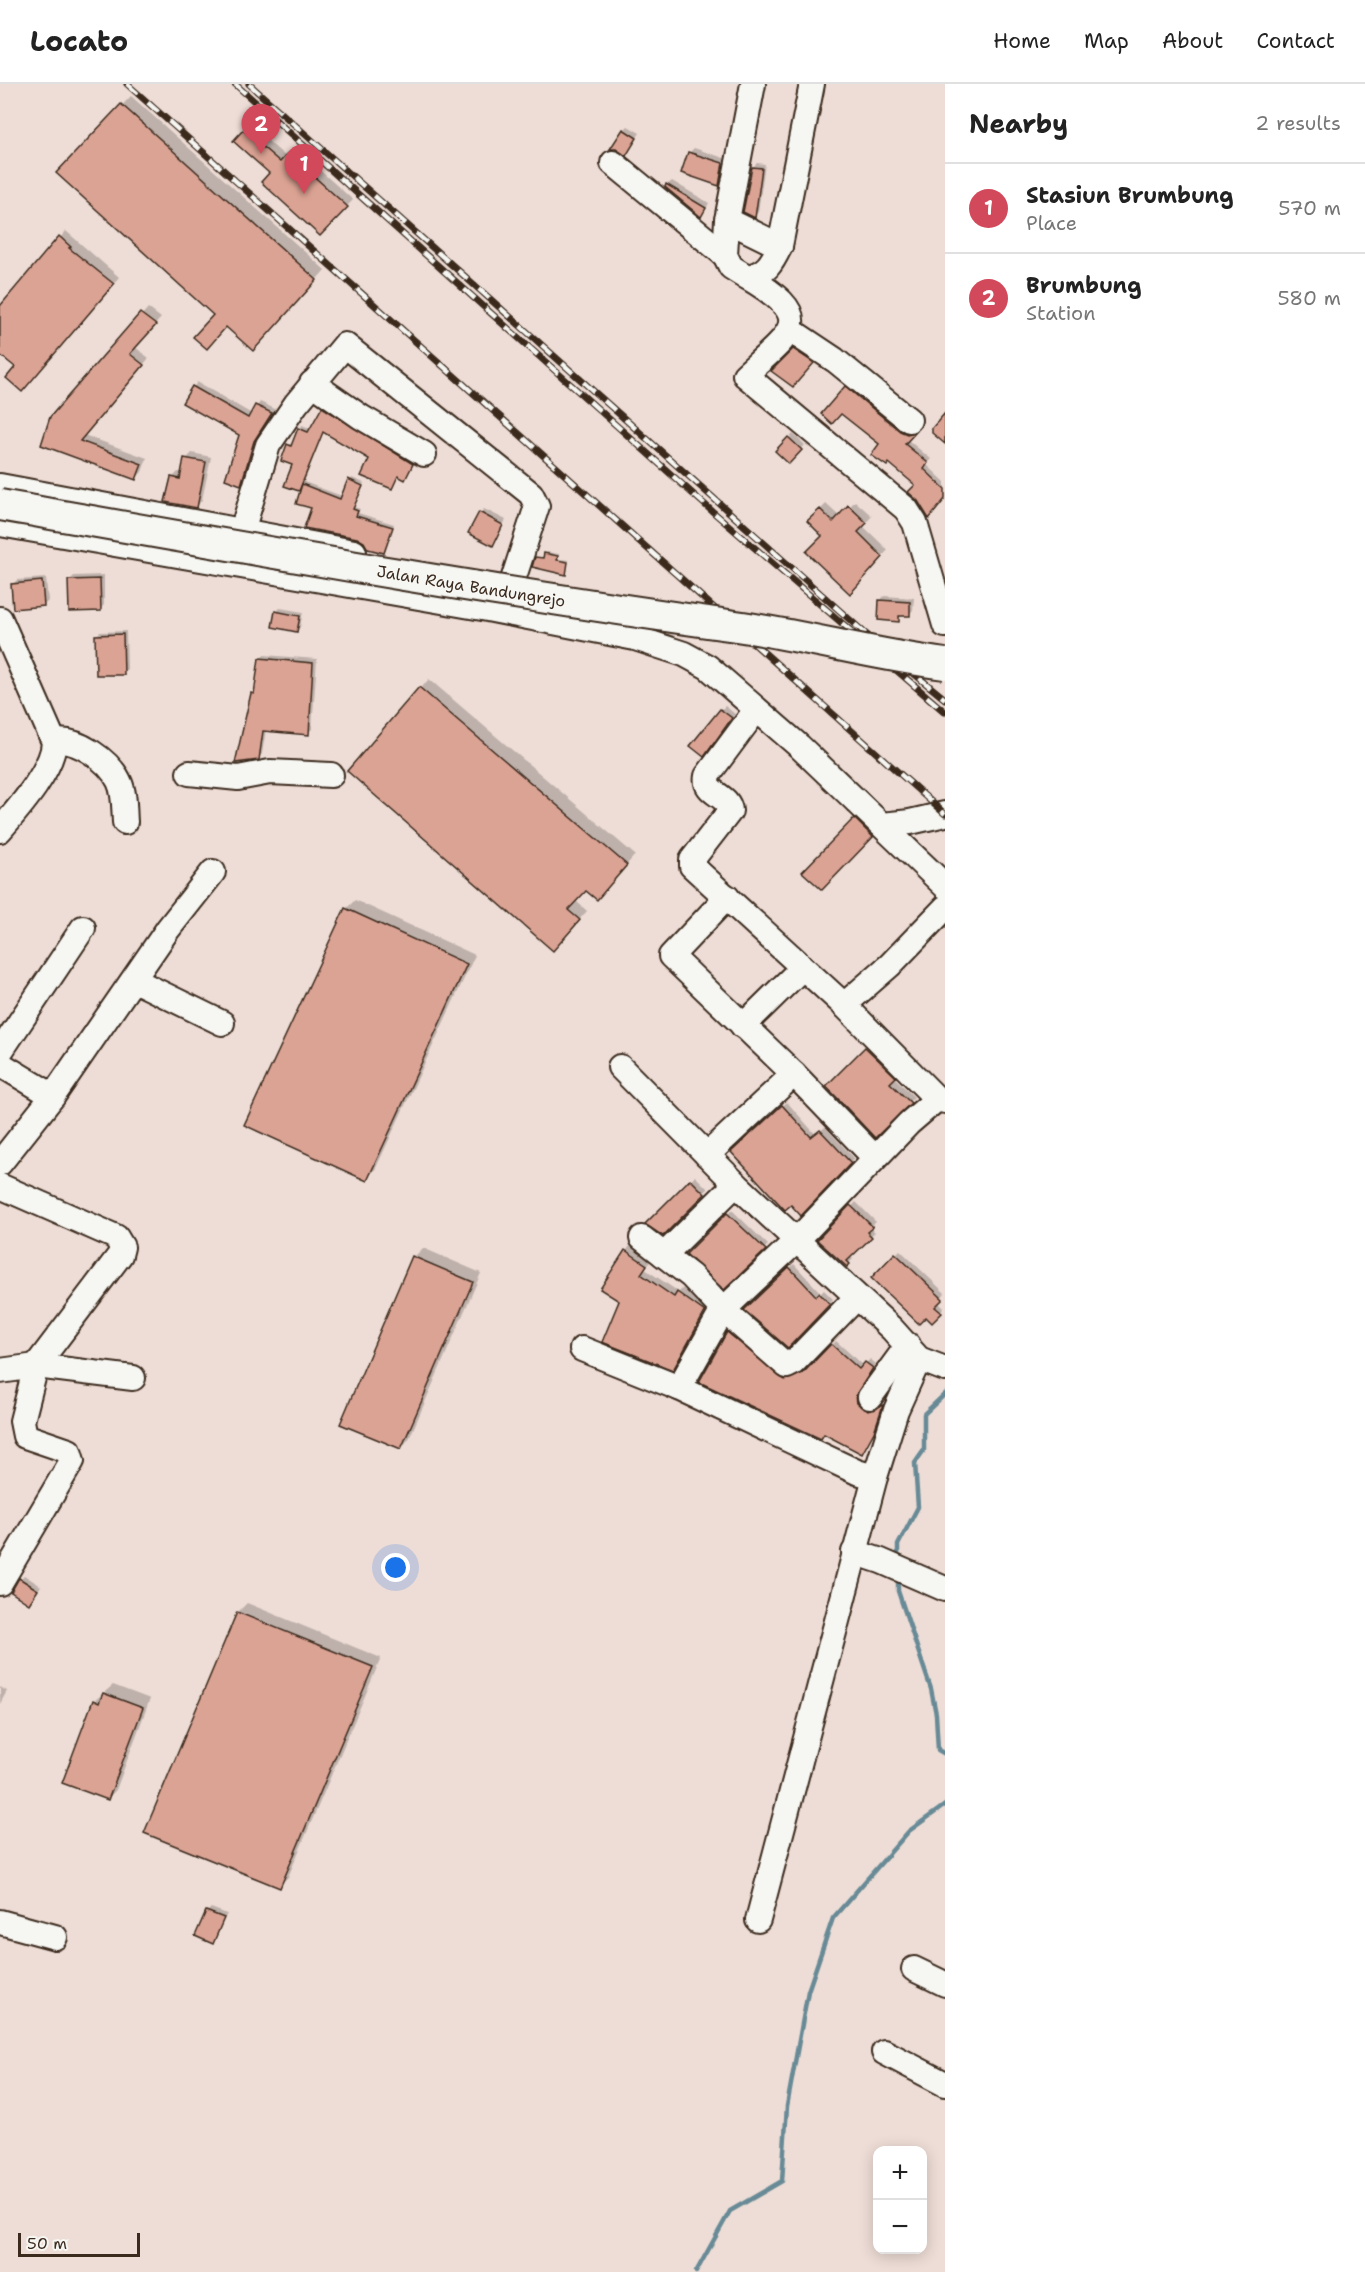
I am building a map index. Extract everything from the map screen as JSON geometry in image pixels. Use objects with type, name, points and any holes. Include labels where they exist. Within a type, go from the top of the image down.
[{"type":"main road","name":"Jalan Raya Bandungrejo","points":[[0,505],[395,575],[584,606],[738,627],[945,664]]},
{"type":"street","points":[[725,255],[727,220],[753,84]]},
{"type":"street","points":[[747,277],[759,275],[767,269],[780,246],[812,84]]},
{"type":"street","points":[[613,162],[725,255],[731,267],[769,290],[791,314],[790,330],[787,336],[745,375],[906,509],[915,524],[945,625]]},
{"type":"street","points":[[727,220],[780,246]]},
{"type":"street","points":[[790,330],[835,360],[909,420]]},
{"type":"street","points":[[242,531],[268,445],[312,383],[345,345],[447,428],[522,484],[537,506],[513,580]]},
{"type":"street","points":[[312,383],[361,417],[424,454]]},
{"type":"street","points":[[0,486],[587,592],[635,638]]},
{"type":"street","points":[[0,524],[482,608],[635,638],[684,654],[708,667],[882,825],[945,886]]},
{"type":"street","points":[[0,619],[54,742],[54,753],[23,802],[0,830]]},
{"type":"street","points":[[679,1388],[723,1310],[796,1240],[875,1158],[941,1100],[692,862],[729,811],[725,799],[706,784],[707,776],[756,710]]},
{"type":"street","points":[[54,742],[62,740],[80,746],[112,771],[119,780],[123,793],[125,822]]},
{"type":"street","points":[[189,773],[238,778],[270,772],[331,775]]},
{"type":"street","points":[[882,825],[910,822],[945,814]]},
{"type":"street","points":[[0,1163],[53,1096],[168,929],[213,872]]},
{"type":"street","points":[[727,897],[671,956],[794,1074],[875,1158]]},
{"type":"street","points":[[844,1005],[890,965],[945,908]]},
{"type":"street","points":[[0,1052],[83,928]]},
{"type":"street","points":[[743,1026],[802,968]]},
{"type":"street","points":[[134,980],[222,1023]]},
{"type":"street","points":[[0,1064],[53,1096]]},
{"type":"street","points":[[620,1067],[736,1184],[856,1299],[928,1360]]},
{"type":"street","points":[[707,1155],[794,1074]]},
{"type":"street","points":[[664,1255],[736,1184]]},
{"type":"street","points":[[0,1186],[116,1237],[121,1243],[120,1255],[36,1366],[22,1429],[26,1436],[69,1451],[72,1461],[0,1583]]},
{"type":"street","points":[[642,1238],[691,1276],[723,1310],[787,1366],[793,1363],[856,1299]]},
{"type":"street","points":[[582,1349],[679,1388],[857,1472],[875,1477]]},
{"type":"street","points":[[870,1397],[928,1360]]},
{"type":"street","points":[[758,1920],[875,1477],[896,1410],[928,1360]]},
{"type":"street","points":[[0,1371],[36,1366],[133,1378]]},
{"type":"street","points":[[854,1552],[881,1561],[945,1589]]},
{"type":"street","points":[[0,1922],[55,1937]]},
{"type":"street","points":[[914,1969],[945,1984]]},
{"type":"street","points":[[884,2052],[945,2084]]},
{"type":"building","points":[[121,104],[317,280],[253,351],[226,327],[207,349],[193,337],[213,315],[56,173]]},
{"type":"building","points":[[623,129],[637,138],[626,156],[616,149],[610,149]]},
{"type":"building","points":[[243,130],[280,162],[288,153],[348,207],[320,236],[261,182],[269,173],[233,141]]},
{"type":"building","points":[[688,152],[723,163],[719,186],[681,173]]},
{"type":"building","points":[[752,167],[762,168],[755,218],[743,212]]},
{"type":"building","points":[[666,184],[706,208],[701,217],[665,187]]},
{"type":"building","points":[[59,236],[71,247],[69,248],[114,284],[22,392],[6,378],[15,367],[0,355],[0,306]]},
{"type":"building","points":[[140,313],[156,325],[130,354],[144,365],[80,441],[142,464],[136,480],[41,445],[50,417]]},
{"type":"building","points":[[793,349],[814,363],[793,387],[771,371]]},
{"type":"building","points":[[192,386],[248,418],[255,405],[272,413],[254,441],[241,485],[225,479],[239,435],[182,403]]},
{"type":"building","points":[[845,386],[900,431],[907,434],[916,432],[905,444],[928,463],[924,469],[945,489],[945,499],[929,519],[918,501],[908,492],[915,485],[889,463],[887,466],[871,455],[879,444],[841,414],[832,424],[821,414]]},
{"type":"building","points":[[322,407],[413,464],[405,480],[398,476],[392,489],[361,476],[369,459],[323,432],[299,491],[284,486],[292,465],[281,461],[287,444],[291,446],[298,428],[308,432]]},
{"type":"building","points":[[945,413],[945,444],[932,433],[932,428]]},
{"type":"building","points":[[788,437],[802,450],[789,464],[775,451]]},
{"type":"building","points":[[184,458],[206,462],[197,508],[165,502],[171,477],[180,479]]},
{"type":"building","points":[[348,479],[363,486],[353,509],[358,511],[356,516],[393,527],[384,553],[368,549],[364,542],[357,538],[304,528],[311,508],[296,504],[302,484],[340,499]]},
{"type":"building","points":[[848,505],[867,523],[858,532],[883,557],[850,594],[806,552],[822,536],[807,521],[820,509],[833,522]]},
{"type":"building","points":[[479,512],[503,525],[493,546],[468,533]]},
{"type":"building","points":[[544,553],[558,556],[557,560],[568,562],[566,575],[532,567],[535,557],[543,558]]},
{"type":"building","points":[[100,579],[101,611],[69,612],[68,580]]},
{"type":"building","points":[[42,581],[44,606],[13,609],[11,584]]},
{"type":"building","points":[[879,600],[910,602],[910,616],[899,616],[899,622],[878,620]]},
{"type":"building","points":[[275,611],[300,616],[297,632],[272,627]]},
{"type":"building","points":[[123,634],[124,675],[96,675],[95,635]]},
{"type":"building","points":[[259,658],[313,663],[309,735],[263,731],[259,760],[235,763],[251,693],[254,694]]},
{"type":"building","points":[[419,687],[627,865],[597,900],[586,891],[568,910],[580,920],[553,951],[347,771]]},
{"type":"building","points":[[720,709],[732,718],[704,757],[690,746]]},
{"type":"building","points":[[854,818],[873,837],[822,890],[802,872]]},
{"type":"building","points":[[345,908],[467,964],[367,1181],[244,1125]]},
{"type":"building","points":[[865,1047],[896,1077],[890,1083],[911,1103],[875,1138],[826,1086]]},
{"type":"building","points":[[782,1105],[811,1137],[820,1130],[851,1163],[801,1216],[791,1205],[785,1210],[731,1152]]},
{"type":"building","points":[[690,1179],[705,1194],[663,1236],[645,1224]]},
{"type":"building","points":[[850,1205],[873,1227],[867,1232],[872,1237],[847,1261],[850,1264],[847,1267],[817,1240]]},
{"type":"building","points":[[727,1213],[766,1250],[724,1290],[686,1254]]},
{"type":"building","points":[[625,1250],[647,1265],[641,1274],[674,1297],[677,1292],[705,1312],[673,1370],[602,1342],[619,1301],[600,1289]]},
{"type":"building","points":[[895,1253],[943,1299],[935,1307],[942,1313],[932,1323],[926,1317],[919,1324],[871,1278]]},
{"type":"building","points":[[412,1256],[473,1282],[401,1449],[340,1424]]},
{"type":"building","points":[[789,1267],[816,1296],[819,1293],[830,1304],[788,1348],[744,1310]]},
{"type":"building","points":[[727,1332],[785,1380],[803,1373],[831,1344],[859,1369],[865,1362],[873,1368],[856,1395],[857,1403],[868,1411],[883,1405],[874,1432],[862,1454],[824,1434],[821,1439],[699,1382]]},
{"type":"building","points":[[19,1578],[38,1590],[29,1604],[11,1592]]},
{"type":"building","points":[[237,1612],[373,1667],[280,1888],[144,1833]]},
{"type":"building","points":[[103,1693],[143,1708],[108,1800],[62,1783],[93,1700],[99,1703]]},
{"type":"building","points":[[206,1911],[224,1918],[213,1944],[195,1936]]},
{"type":"waterway","points":[[898,1560],[898,1545],[918,1507],[915,1463],[924,1450],[924,1414],[945,1394]]},
{"type":"waterway","points":[[898,1578],[898,1591],[931,1689],[936,1714],[938,1750],[945,1754]]},
{"type":"waterway","points":[[696,2272],[730,2211],[782,2181],[787,2106],[808,1991],[833,1918],[909,1831],[945,1805]]},
{"type":"railway","points":[[127,84],[945,814]]},
{"type":"railway","points":[[235,84],[712,511],[945,712]]},
{"type":"railway","points":[[249,84],[867,635],[945,699]]},
{"type":"place","name":"Brumbung","points":[[261,154]]},
{"type":"place","name":"Stasiun Brumbung","points":[[304,194]]}]
